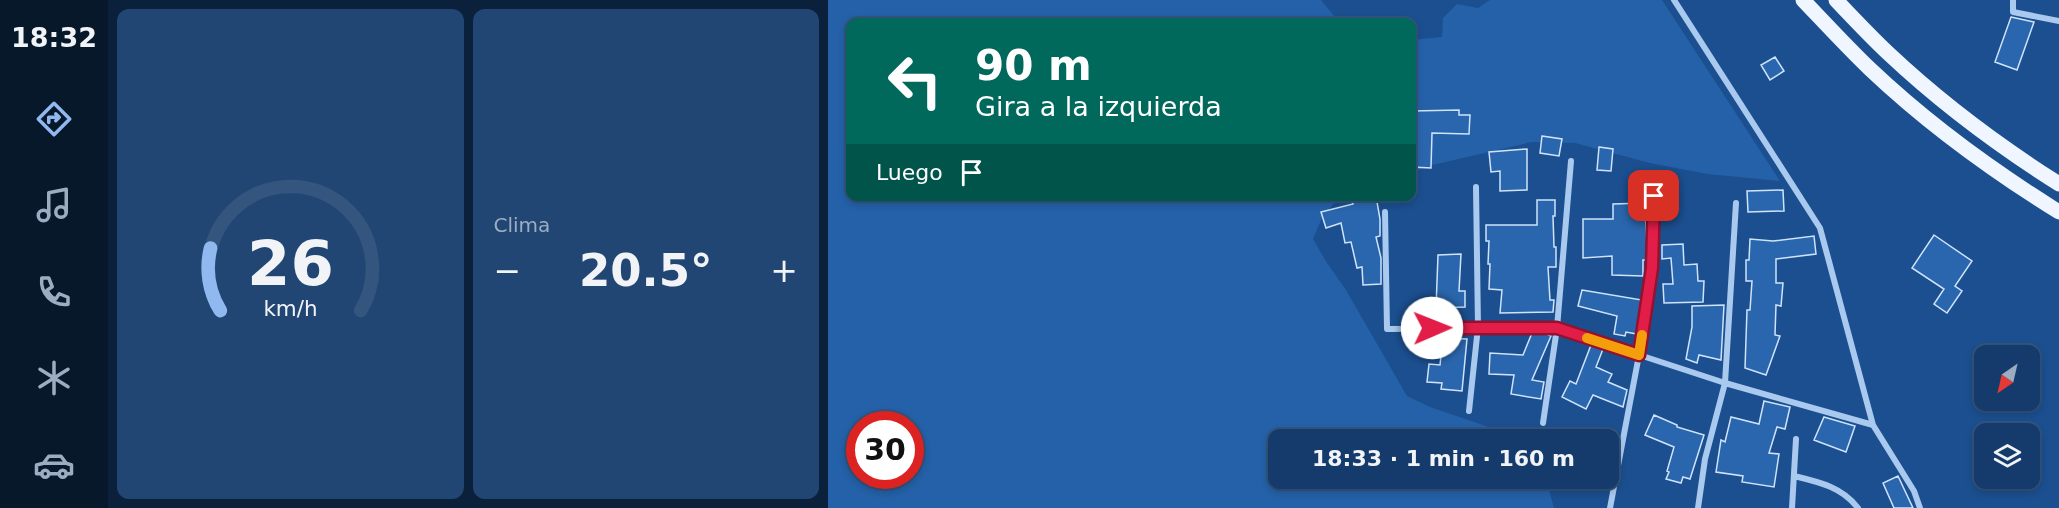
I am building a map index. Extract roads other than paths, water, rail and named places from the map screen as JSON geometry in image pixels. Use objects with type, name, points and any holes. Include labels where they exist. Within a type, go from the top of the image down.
[{"type":"main road","points":[[1803,0],[1870,69],[1901,96],[2021,189],[2059,212]]},
{"type":"main road","points":[[1836,0],[1886,52],[1916,78],[1972,123],[2059,184]]},
{"type":"street","points":[[1674,0],[1820,228],[1873,424],[1914,491],[1920,508]]},
{"type":"street","points":[[2013,0],[2013,12],[2059,21]]},
{"type":"street","points":[[1543,423],[1557,328],[1571,161]]},
{"type":"street","points":[[1469,411],[1478,327],[1476,187]]},
{"type":"street","points":[[1610,508],[1639,355],[1652,268],[1654,196]]},
{"type":"street","points":[[1698,508],[1705,459],[1725,383],[1736,203]]},
{"type":"street","points":[[1385,212],[1387,328],[1557,328],[1725,383],[1873,424]]},
{"type":"street","points":[[1792,508],[1796,440]]},
{"type":"street","points":[[1794,476],[1827,484],[1850,498],[1858,508]]}]
